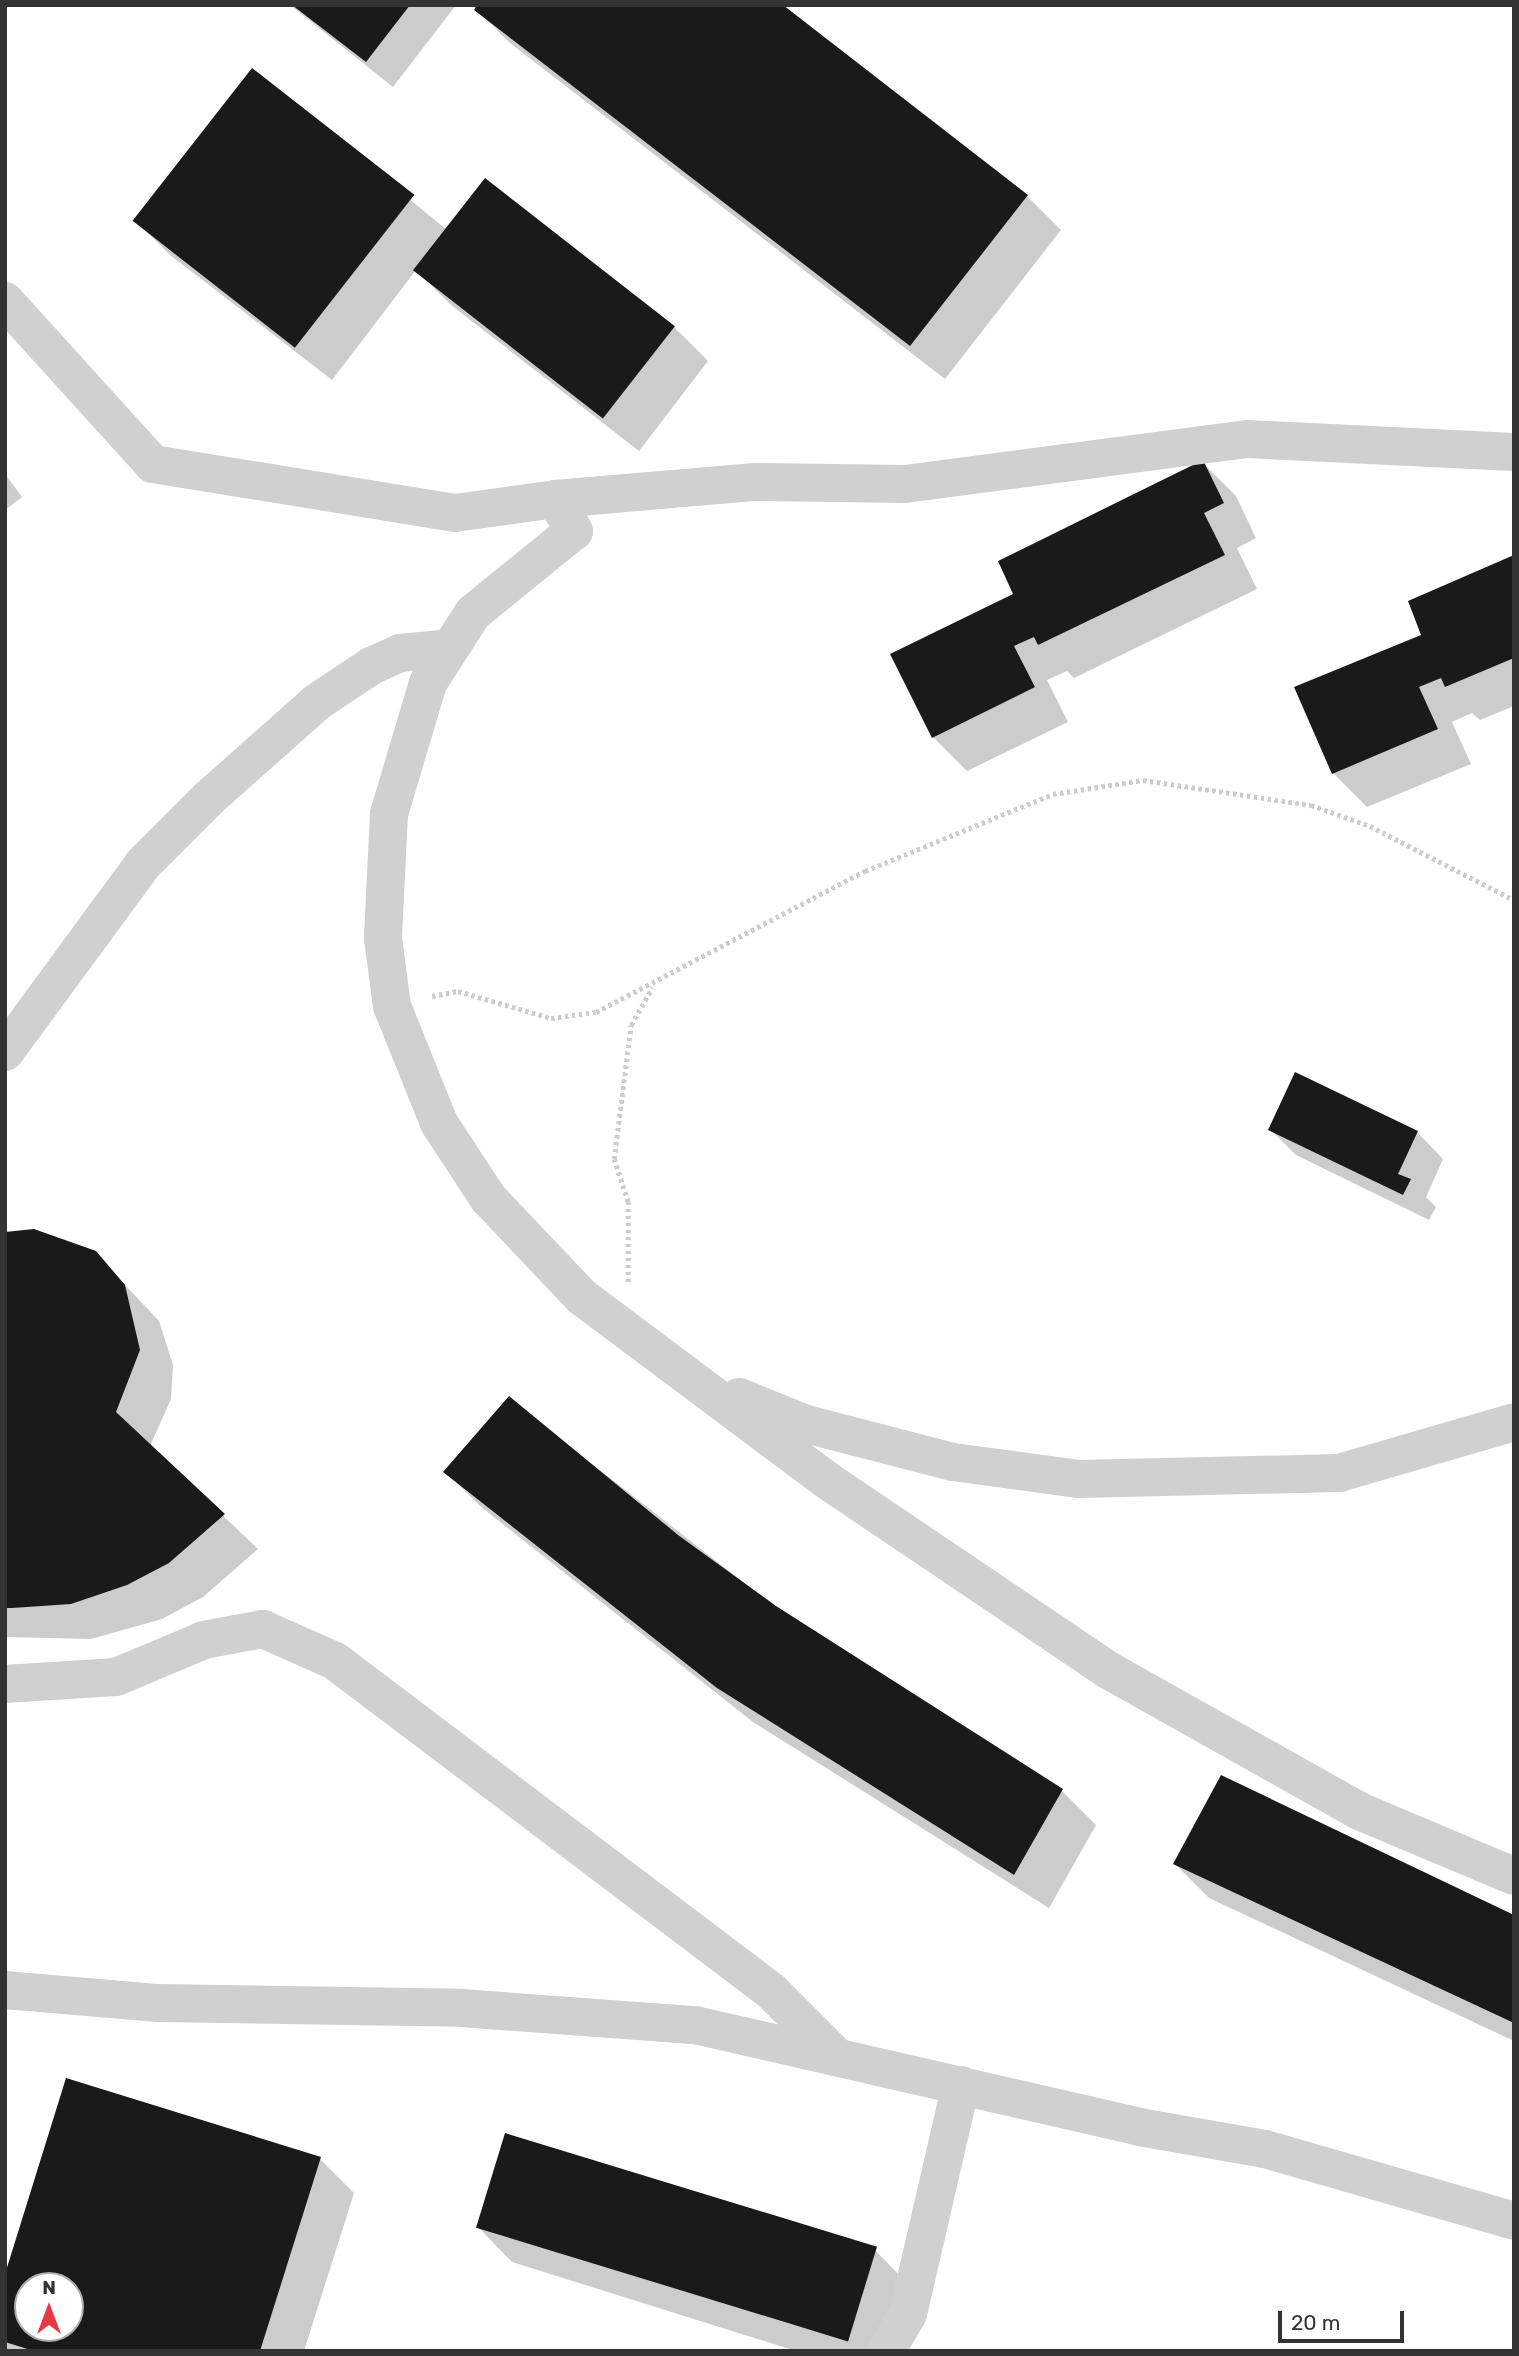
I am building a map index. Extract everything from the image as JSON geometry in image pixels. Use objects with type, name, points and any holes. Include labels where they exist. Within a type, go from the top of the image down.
[{"type":"street","points":[[5,301],[153,464],[454,513],[556,499],[755,482],[905,484],[1247,439],[1514,452]]},
{"type":"street","points":[[556,499],[574,531],[473,613],[450,648],[428,683],[389,814],[383,938],[392,1006],[439,1123],[488,1198],[608,1317],[825,1479],[1108,1670],[1359,1811],[1514,1876]]},
{"type":"street","points":[[5,1052],[143,864],[209,798],[317,702],[370,666],[400,653],[450,648]]},
{"type":"street","points":[[688,1377],[806,1424],[953,1462],[1078,1479],[1339,1473],[1514,1422]]},
{"type":"street","points":[[5,1684],[116,1677],[204,1640],[263,1629],[335,1661],[771,1992],[834,2054]]},
{"type":"street","points":[[5,1990],[158,2003],[608,2018],[695,2025],[1265,2149],[1514,2221]]},
{"type":"street","points":[[886,2351],[908,2314],[961,2085]]},
{"type":"path","points":[[392,1006],[458,991],[551,1018],[596,1012],[653,988],[761,923],[877,866],[1053,794],[1143,780],[1311,805],[1370,826],[1514,900]]},
{"type":"path","points":[[608,1317],[628,1290],[628,1202],[614,1159],[620,1103],[631,1025],[653,988]]},
{"type":"building","points":[[292,5],[410,5],[366,62]]},
{"type":"building","points":[[477,5],[783,5],[1028,195],[910,346],[474,10]]},
{"type":"building","points":[[252,68],[414,195],[295,348],[133,221]]},
{"type":"building","points":[[485,178],[675,326],[603,419],[413,270]]},
{"type":"building","points":[[1203,460],[1224,503],[1204,513],[1225,555],[1038,645],[1034,637],[1014,646],[1035,687],[932,738],[890,654],[1013,594],[998,561]]},
{"type":"building","points":[[1514,555],[1514,658],[1445,687],[1441,678],[1419,687],[1438,729],[1332,774],[1294,687],[1421,635],[1408,601]]},
{"type":"building","points":[[1295,1072],[1418,1131],[1398,1174],[1411,1179],[1403,1195],[1268,1130]]},
{"type":"building","points":[[34,1229],[96,1251],[125,1285],[140,1350],[116,1412],[225,1514],[169,1563],[127,1585],[71,1604],[5,1608],[5,1232]]},
{"type":"building","points":[[509,1396],[678,1535],[776,1606],[1063,1789],[1014,1875],[717,1688],[443,1472]]},
{"type":"building","points":[[1221,1775],[1514,1915],[1514,2023],[1173,1864]]},
{"type":"building","points":[[66,2078],[321,2157],[260,2351],[34,2351],[5,2342],[5,2274]]},
{"type":"building","points":[[505,2133],[877,2247],[848,2341],[476,2228]]}]
